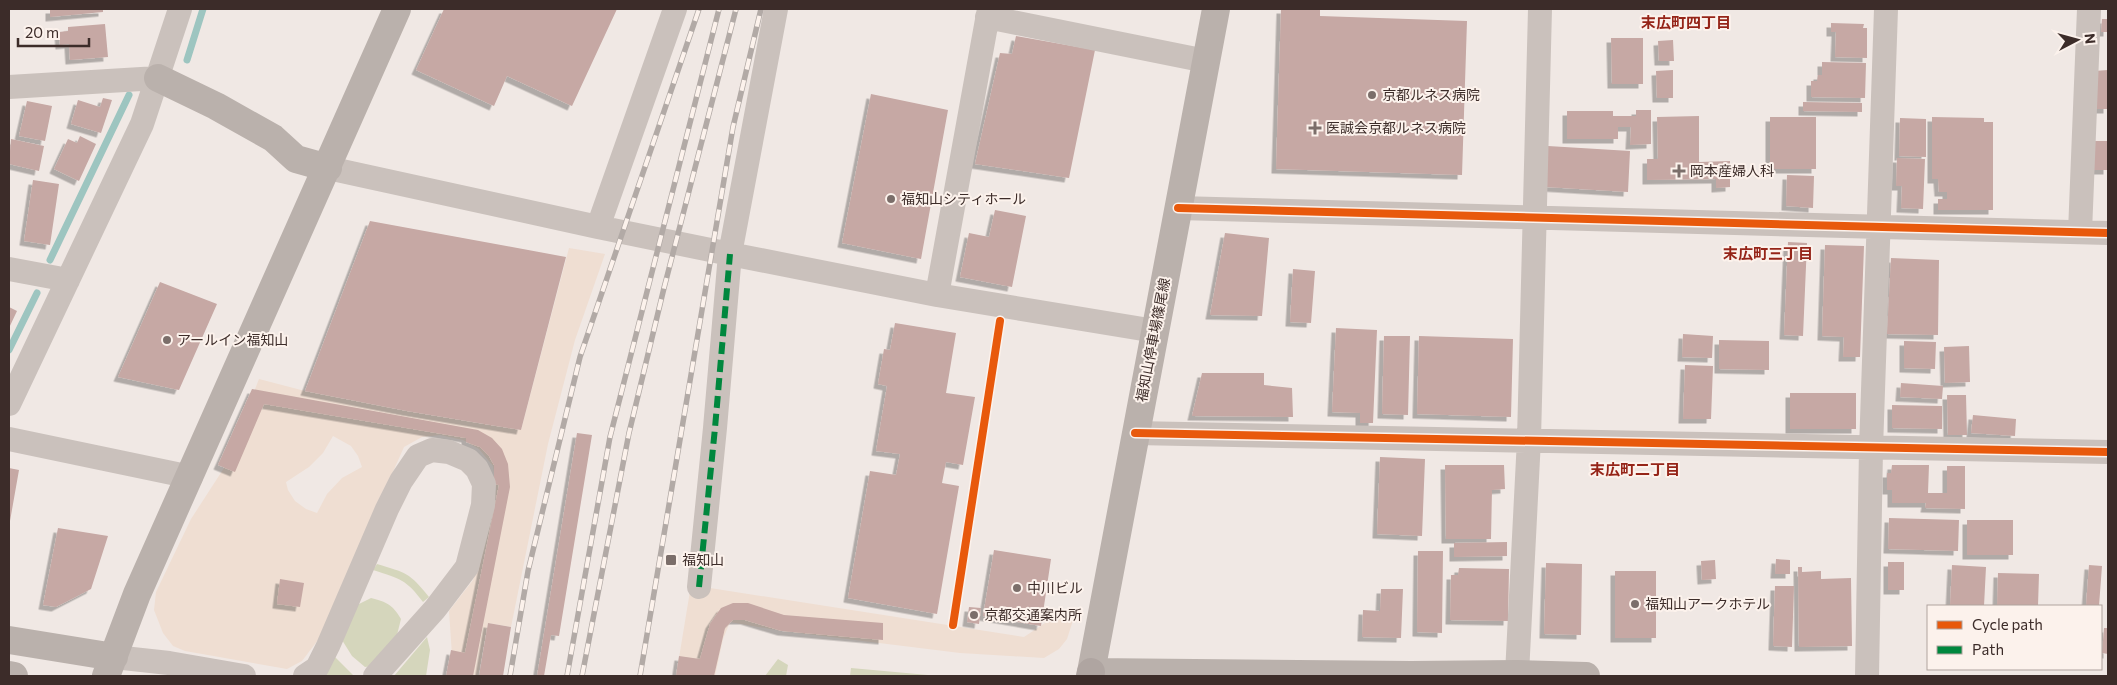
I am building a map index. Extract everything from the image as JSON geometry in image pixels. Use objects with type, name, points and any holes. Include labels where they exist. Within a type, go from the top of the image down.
[{"type":"street","points":[[9,404],[142,124],[180,9]]},
{"type":"street","points":[[110,667],[138,594],[397,9]]},
{"type":"street","points":[[598,227],[675,9]]},
{"type":"street","points":[[699,587],[730,254],[776,9]]},
{"type":"street","name":"福知山停車場篠尾線","points":[[1090,674],[1216,9]]},
{"type":"street","points":[[1517,674],[1528,439],[1540,9]]},
{"type":"street","points":[[1867,676],[1871,449],[1886,9]]},
{"type":"street","points":[[2080,232],[2088,9]]},
{"type":"street","points":[[937,295],[988,13],[1206,61]]},
{"type":"street","points":[[9,87],[158,78],[216,106],[273,138],[296,159],[328,168],[598,227],[937,295],[1155,331]]},
{"type":"street","points":[[1178,208],[2108,233]]},
{"type":"street","points":[[9,269],[68,280]]},
{"type":"street","points":[[1135,433],[1528,439],[1871,449],[2108,452]]},
{"type":"street","points":[[9,439],[191,476]]},
{"type":"street","points":[[305,676],[317,668],[328,646],[401,481],[418,456],[432,450],[449,452],[468,460],[477,469],[484,484],[483,505],[467,567],[435,609],[375,676]]},
{"type":"street","points":[[9,640],[110,667],[170,663],[244,676]]},
{"type":"street","points":[[1090,674],[1444,676],[1517,674],[1586,676]]},
{"type":"street","points":[[9,676],[14,676]]},
{"type":"green space","points":[[377,564],[406,574],[429,597],[423,602],[407,584],[373,570]]},
{"type":"green space","points":[[371,598],[389,605],[401,619],[397,635],[372,666],[365,667],[352,656],[342,640],[357,605]]},
{"type":"green space","points":[[427,637],[430,650],[426,676],[394,676]]},
{"type":"green space","points":[[335,657],[354,676],[322,676]]},
{"type":"green space","points":[[778,659],[788,665],[786,676],[765,676]]},
{"type":"green space","points":[[851,668],[939,676],[850,676]]},
{"type":"shaded area","points":[[569,248],[605,254],[575,340],[548,444],[511,627],[488,623],[478,676],[448,676],[452,655],[449,611],[473,580],[496,488],[493,466],[479,449],[463,440],[440,435],[422,437],[404,447],[318,640],[302,661],[287,669],[185,651],[173,646],[163,633],[154,610],[156,592],[191,519],[224,468],[259,379],[305,391],[407,411],[521,430]],"holes":[[[333,436],[351,446],[358,456],[362,467],[342,478],[327,494],[317,513],[306,509],[295,501],[288,490],[286,482],[309,467],[323,453]]]},
{"type":"shaded area","points":[[691,585],[1024,637],[1057,615],[1075,614],[1067,639],[1059,649],[1044,658],[960,653],[782,631],[730,622],[723,639],[715,676],[676,676]]},
{"type":"building","points":[[50,9],[103,9],[103,12],[50,17]]},
{"type":"building","points":[[444,9],[617,9],[572,106],[507,76],[494,106],[416,70]]},
{"type":"building","name":"京都ルネス病院","points":[[1281,9],[1320,10],[1320,16],[1467,21],[1462,175],[1276,169]]},
{"type":"building","points":[[2102,19],[2108,19],[2108,32],[2101,32]]},
{"type":"building","points":[[1831,23],[1864,24],[1863,28],[1867,28],[1867,58],[1835,57],[1836,32],[1831,32]]},
{"type":"building","points":[[105,24],[108,57],[70,60],[69,44],[60,45],[59,32],[68,31],[68,27]]},
{"type":"building","points":[[1016,36],[1095,50],[1069,178],[975,164],[1000,53],[1012,54]]},
{"type":"building","points":[[1611,38],[1643,38],[1643,84],[1612,84]]},
{"type":"building","points":[[1673,40],[1674,61],[1659,61],[1658,41]]},
{"type":"building","points":[[1822,62],[1866,63],[1865,98],[1811,97],[1811,81],[1817,81],[1818,75],[1822,75]]},
{"type":"building","points":[[1673,70],[1673,98],[1657,98],[1656,71]]},
{"type":"building","points":[[2108,70],[2108,109],[2096,109],[2094,71]]},
{"type":"building","name":"福知山シティホール","points":[[871,94],[948,110],[921,259],[842,243]]},
{"type":"building","points":[[103,98],[112,100],[101,133],[71,124],[78,100],[100,107]]},
{"type":"building","points":[[27,101],[52,106],[45,141],[19,136]]},
{"type":"building","points":[[1803,102],[1862,103],[1862,112],[1803,111]]},
{"type":"building","points":[[1636,110],[1651,110],[1651,144],[1630,145],[1631,127],[1618,127],[1618,139],[1567,139],[1567,111],[1613,111],[1613,116],[1636,116]]},
{"type":"building","points":[[1699,116],[1699,162],[1730,161],[1730,187],[1716,188],[1716,179],[1647,180],[1647,159],[1658,159],[1657,117]]},
{"type":"building","points":[[1770,117],[1816,117],[1816,169],[1770,169]]},
{"type":"building","points":[[1932,117],[1984,118],[1984,122],[1993,122],[1993,210],[1938,210],[1938,199],[1947,199],[1947,192],[1939,192],[1938,179],[1932,179]]},
{"type":"building","points":[[1900,118],[1926,119],[1926,157],[1899,156]]},
{"type":"building","points":[[80,136],[96,144],[79,181],[54,169],[68,139],[77,143]]},
{"type":"building","points":[[11,139],[44,146],[39,171],[9,164]]},
{"type":"building","points":[[2093,141],[2108,141],[2108,170],[2094,170]]},
{"type":"building","points":[[1548,146],[1630,151],[1628,192],[1546,187]]},
{"type":"building","points":[[1897,158],[1925,159],[1923,209],[1901,208],[1902,186],[1896,186]]},
{"type":"building","points":[[1787,175],[1814,176],[1813,208],[1786,206]]},
{"type":"building","points":[[33,180],[59,184],[50,245],[24,241]]},
{"type":"building","points":[[995,210],[1026,216],[1012,287],[960,277],[969,233],[989,237]]},
{"type":"building","points":[[370,221],[566,257],[521,430],[407,411],[305,391]]},
{"type":"building","points":[[1225,233],[1269,238],[1262,316],[1210,315]]},
{"type":"building","points":[[1788,242],[1807,243],[1803,336],[1784,335]]},
{"type":"building","points":[[1825,245],[1864,246],[1860,357],[1843,357],[1844,337],[1822,336]]},
{"type":"building","points":[[1891,258],[1939,260],[1938,335],[1887,334]]},
{"type":"building","points":[[1293,269],[1315,271],[1311,323],[1290,322]]},
{"type":"building","name":"アールイン福知山","points":[[160,282],[217,304],[179,390],[118,377]]},
{"type":"building","points":[[9,307],[17,311],[9,328]]},
{"type":"building","points":[[895,323],[956,333],[946,393],[975,397],[963,465],[946,462],[942,483],[959,486],[937,614],[848,598],[870,471],[896,475],[900,454],[876,451],[887,386],[878,384],[884,349],[890,350]]},
{"type":"building","points":[[1336,328],[1377,330],[1373,423],[1360,423],[1360,413],[1332,412]]},
{"type":"building","points":[[1683,334],[1713,336],[1712,358],[1682,357]]},
{"type":"building","points":[[1384,336],[1410,336],[1408,415],[1382,414]]},
{"type":"building","points":[[1419,336],[1513,339],[1511,417],[1417,414]]},
{"type":"building","points":[[1719,340],[1769,341],[1769,370],[1719,369]]},
{"type":"building","points":[[1904,341],[1936,342],[1935,369],[1904,368]]},
{"type":"building","points":[[1969,346],[1970,382],[1945,383],[1944,347]]},
{"type":"building","points":[[1685,365],[1713,366],[1711,419],[1683,419]]},
{"type":"building","points":[[1202,373],[1264,373],[1264,385],[1292,388],[1293,417],[1192,416]]},
{"type":"building","points":[[1901,383],[1943,386],[1942,399],[1900,397]]},
{"type":"building","points":[[252,389],[478,430],[492,438],[502,449],[508,464],[510,487],[473,676],[446,676],[451,650],[465,653],[499,485],[494,484],[494,465],[489,456],[480,447],[466,442],[466,438],[264,404],[235,472],[218,465]]},
{"type":"building","points":[[1790,393],[1856,393],[1856,429],[1790,429]]},
{"type":"building","points":[[1947,395],[1966,395],[1967,435],[1948,435]]},
{"type":"building","points":[[1892,405],[1942,406],[1942,429],[1892,428]]},
{"type":"building","points":[[1973,415],[2016,419],[2015,436],[1971,433]]},
{"type":"building","points":[[577,433],[592,435],[559,636],[551,635],[544,676],[537,676]]},
{"type":"building","points":[[1380,457],[1425,459],[1422,536],[1377,534]]},
{"type":"building","points":[[1445,465],[1504,465],[1505,489],[1492,490],[1491,539],[1446,539]]},
{"type":"building","points":[[1892,465],[1929,465],[1928,493],[1947,493],[1947,466],[1965,466],[1965,509],[1925,508],[1926,503],[1892,503],[1892,490],[1887,490],[1887,473],[1891,473]]},
{"type":"building","points":[[9,468],[19,470],[10,521],[9,521]]},
{"type":"building","points":[[1889,518],[1959,520],[1958,551],[1888,549]]},
{"type":"building","points":[[1967,520],[2013,520],[2013,555],[1967,555]]},
{"type":"building","points":[[58,528],[108,536],[91,589],[56,607],[43,605]]},
{"type":"building","points":[[1507,542],[1507,556],[1454,557],[1454,543]]},
{"type":"building","name":"中川ビル","points":[[994,550],[1051,559],[1041,626],[983,616]]},
{"type":"building","points":[[1418,551],[1443,551],[1442,633],[1417,632]]},
{"type":"building","points":[[1776,559],[1790,560],[1790,574],[1775,574]]},
{"type":"building","points":[[1715,560],[1716,579],[1702,580],[1701,561]]},
{"type":"building","points":[[1888,562],[1904,562],[1904,590],[1888,590]]},
{"type":"building","points":[[1546,563],[1582,564],[1581,635],[1544,634]]},
{"type":"building","points":[[1952,565],[1986,567],[1984,605],[1950,605]]},
{"type":"building","points":[[2089,565],[2102,566],[2099,605],[2086,605]]},
{"type":"building","points":[[1798,567],[1802,567],[1802,572],[1821,571],[1821,579],[1851,578],[1852,646],[1799,647]]},
{"type":"building","points":[[1459,568],[1509,569],[1508,621],[1450,620],[1451,575],[1458,575]]},
{"type":"building","points":[[1615,571],[1656,571],[1656,638],[1615,638]]},
{"type":"building","points":[[1998,573],[2039,574],[2038,605],[1997,605]]},
{"type":"building","points":[[280,579],[304,583],[300,607],[277,604]]},
{"type":"building","points":[[1775,586],[1794,586],[1792,647],[1773,646]]},
{"type":"building","points":[[1381,589],[1403,589],[1401,638],[1362,637],[1363,610],[1380,611]]},
{"type":"building","points":[[733,603],[748,603],[784,615],[883,623],[883,640],[782,631],[745,620],[733,620],[725,628],[714,676],[676,676],[679,656],[700,659],[710,624],[721,608]]},
{"type":"building","name":"京都交通案内所","points":[[969,607],[981,608],[979,624],[967,622]]},
{"type":"building","points":[[488,623],[511,627],[503,676],[479,676]]},
{"type":"building","points":[[2104,628],[2108,628],[2108,654],[2102,653]]},
{"type":"waterway","points":[[187,60],[203,9]]},
{"type":"waterway","points":[[50,260],[129,95]]},
{"type":"waterway","points":[[9,350],[37,293]]},
{"type":"railway","points":[[510,676],[528,571],[580,357],[699,9]]},
{"type":"railway","points":[[567,676],[610,437],[719,9]]},
{"type":"railway","points":[[582,676],[629,433],[664,288],[736,9]]},
{"type":"railway","points":[[640,676],[733,127],[761,9]]},
{"type":"marked path","points":[[699,587],[730,254]]},
{"type":"cycle path","points":[[1178,208],[2108,233]]},
{"type":"cycle path","points":[[953,625],[1000,321]]},
{"type":"cycle path","points":[[1135,433],[2108,452]]},
{"type":"place","name":"京都ルネス病院","points":[[1372,95]]},
{"type":"place","name":"医誠会京都ルネス病院","points":[[1315,128]]},
{"type":"place","name":"岡本産婦人科","points":[[1679,171]]},
{"type":"place","name":"福知山シティホール","points":[[891,199]]},
{"type":"place","name":"アールイン福知山","points":[[167,340]]},
{"type":"place","name":"福知山","points":[[671,560]]},
{"type":"place","name":"中川ビル","points":[[1017,588]]},
{"type":"place","name":"福知山アークホテル","points":[[1635,604]]},
{"type":"place","name":"京都交通案内所","points":[[974,615]]},
{"type":"district","name":"末広町四丁目","points":[[1686,23]]},
{"type":"district","name":"末広町三丁目","points":[[1768,254]]},
{"type":"district","name":"末広町二丁目","points":[[1635,470]]}]
